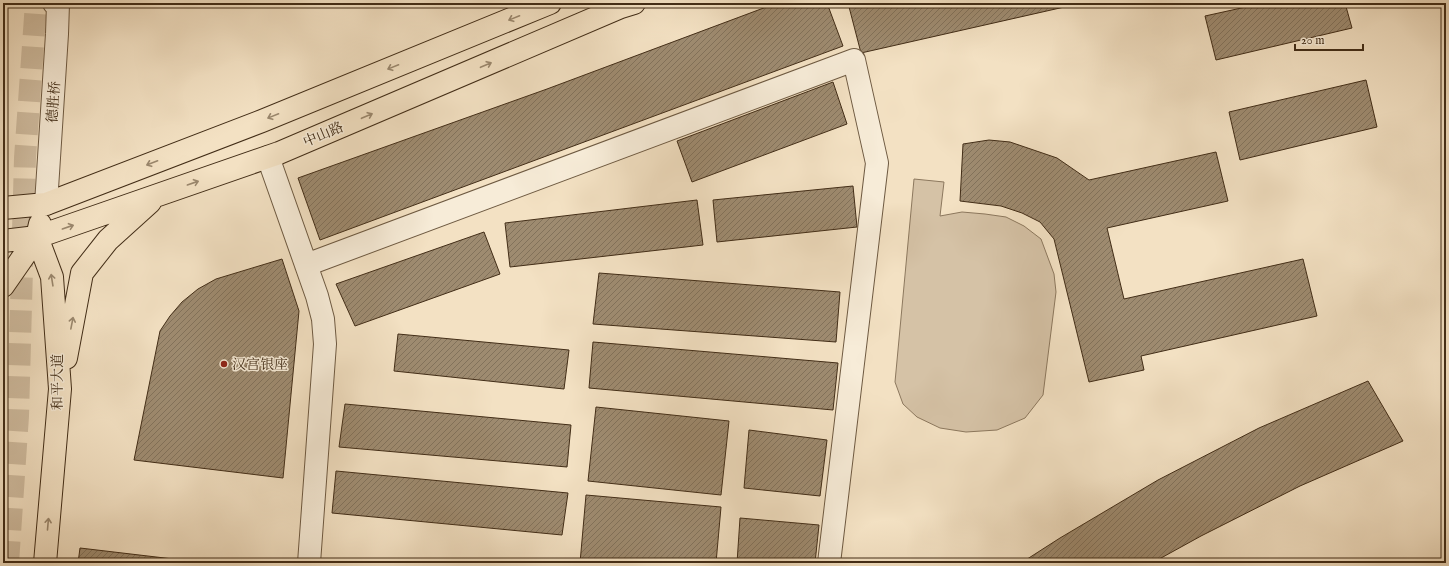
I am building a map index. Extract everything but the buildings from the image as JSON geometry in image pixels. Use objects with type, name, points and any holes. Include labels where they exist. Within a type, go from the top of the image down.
[{"type":"main road","points":[[3,208],[46,204],[262,121],[550,3]]},
{"type":"main road","name":"中山路","points":[[3,242],[37,238],[268,157],[621,7],[634,3]]},
{"type":"main road","points":[[60,389],[82,273],[108,240],[157,196]]},
{"type":"main road","points":[[3,286],[37,238],[46,204]]},
{"type":"main road","name":"和平大道","points":[[37,238],[52,277],[60,389],[45,563]]},
{"type":"street","name":"德胜桥","points":[[46,204],[57,34],[58,4],[54,3]]},
{"type":"street","points":[[306,265],[854,60],[877,164],[829,563]]},
{"type":"street","points":[[268,157],[306,265],[323,319],[325,344],[309,563]]},
{"type":"shaded area","points":[[914,179],[944,182],[940,216],[962,212],[985,214],[1006,217],[1024,226],[1041,239],[1054,274],[1056,292],[1043,395],[1025,418],[997,430],[966,432],[940,428],[917,417],[903,404],[895,382]]},
{"type":"tunnel","points":[[8,563],[18,416],[25,158],[36,3]]},
{"type":"place","name":"汉宫银座","points":[[224,364]]}]
